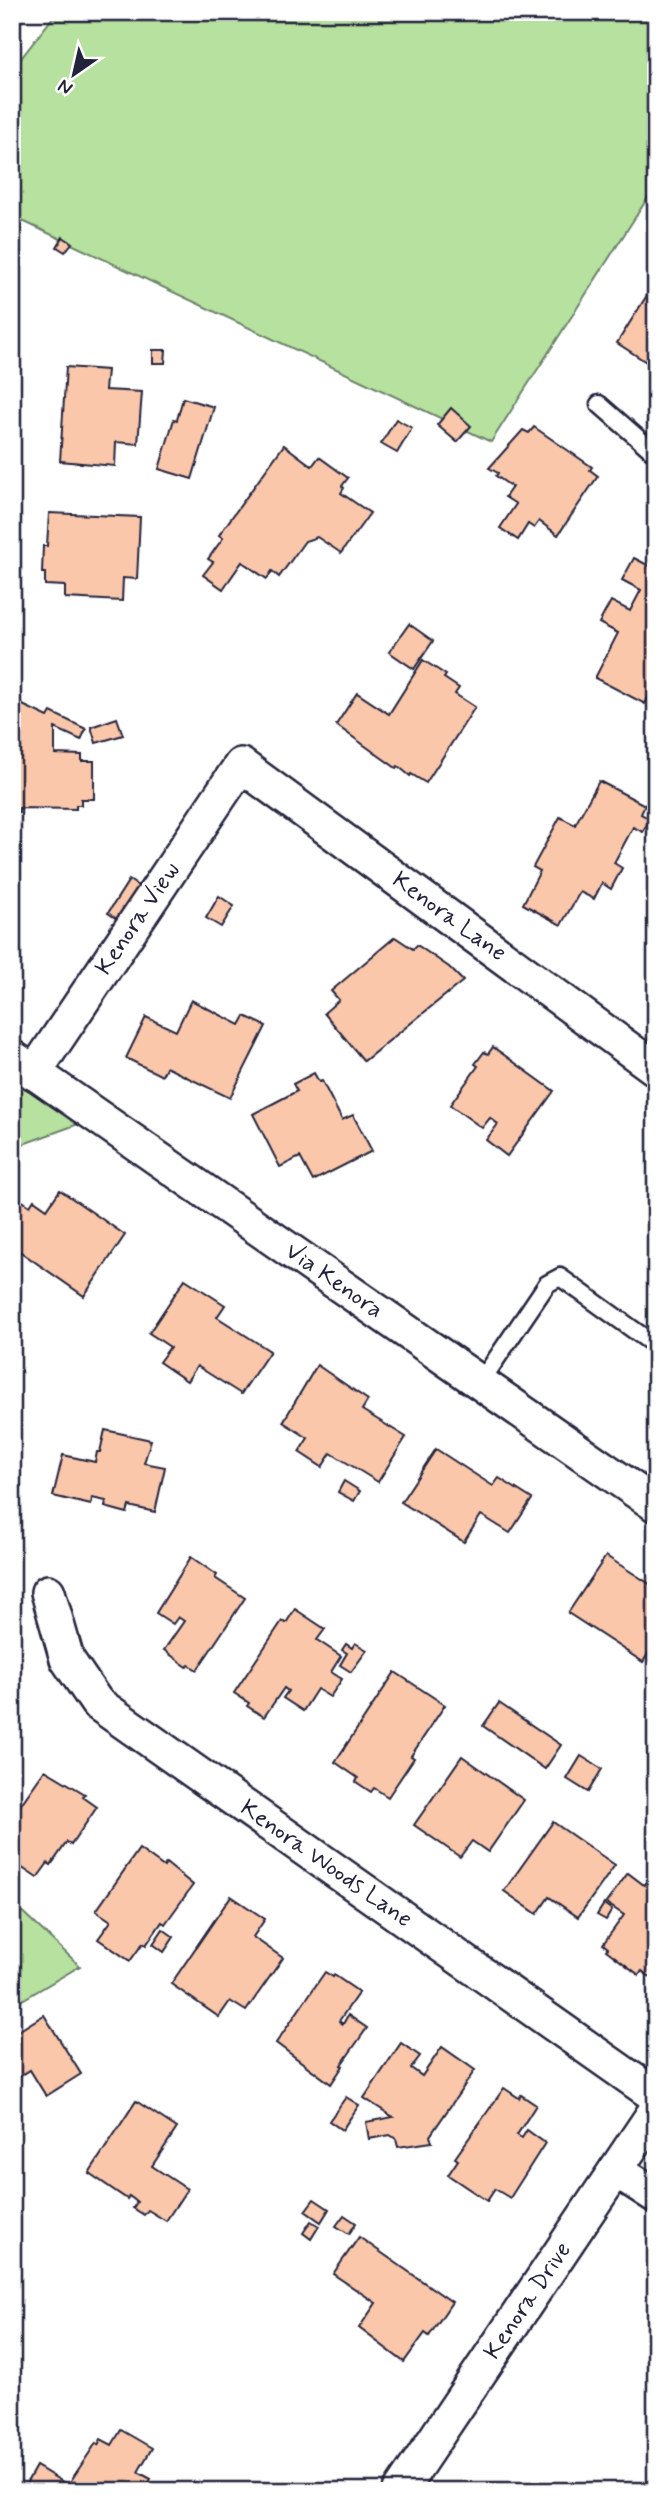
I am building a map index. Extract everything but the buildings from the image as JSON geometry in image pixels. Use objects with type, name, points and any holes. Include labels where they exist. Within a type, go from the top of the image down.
[{"type":"street","name":"Kenora View","points":[[23,1065],[242,765]]},
{"type":"street","name":"Kenora Lane","points":[[242,765],[656,1069]]},
{"type":"street","name":"Via Kenora","points":[[23,1065],[656,1505]]},
{"type":"street","name":"Kenora Woods Lane","points":[[48,1592],[67,1659],[97,1703],[656,2096]]},
{"type":"street","name":"Kenora Drive","points":[[400,2491],[656,2110]]},
{"type":"street","points":[[616,2170],[656,2196]]},
{"type":"lane","points":[[598,404],[656,454]]},
{"type":"lane","points":[[480,1383],[547,1284],[561,1277],[656,1346]]},
{"type":"green space","points":[[57,12],[656,12],[656,185],[491,442],[12,216],[12,70]]},
{"type":"green space","points":[[12,1056],[98,1117],[12,1148]]},
{"type":"green space","points":[[12,1902],[80,1966],[12,2006]]}]
